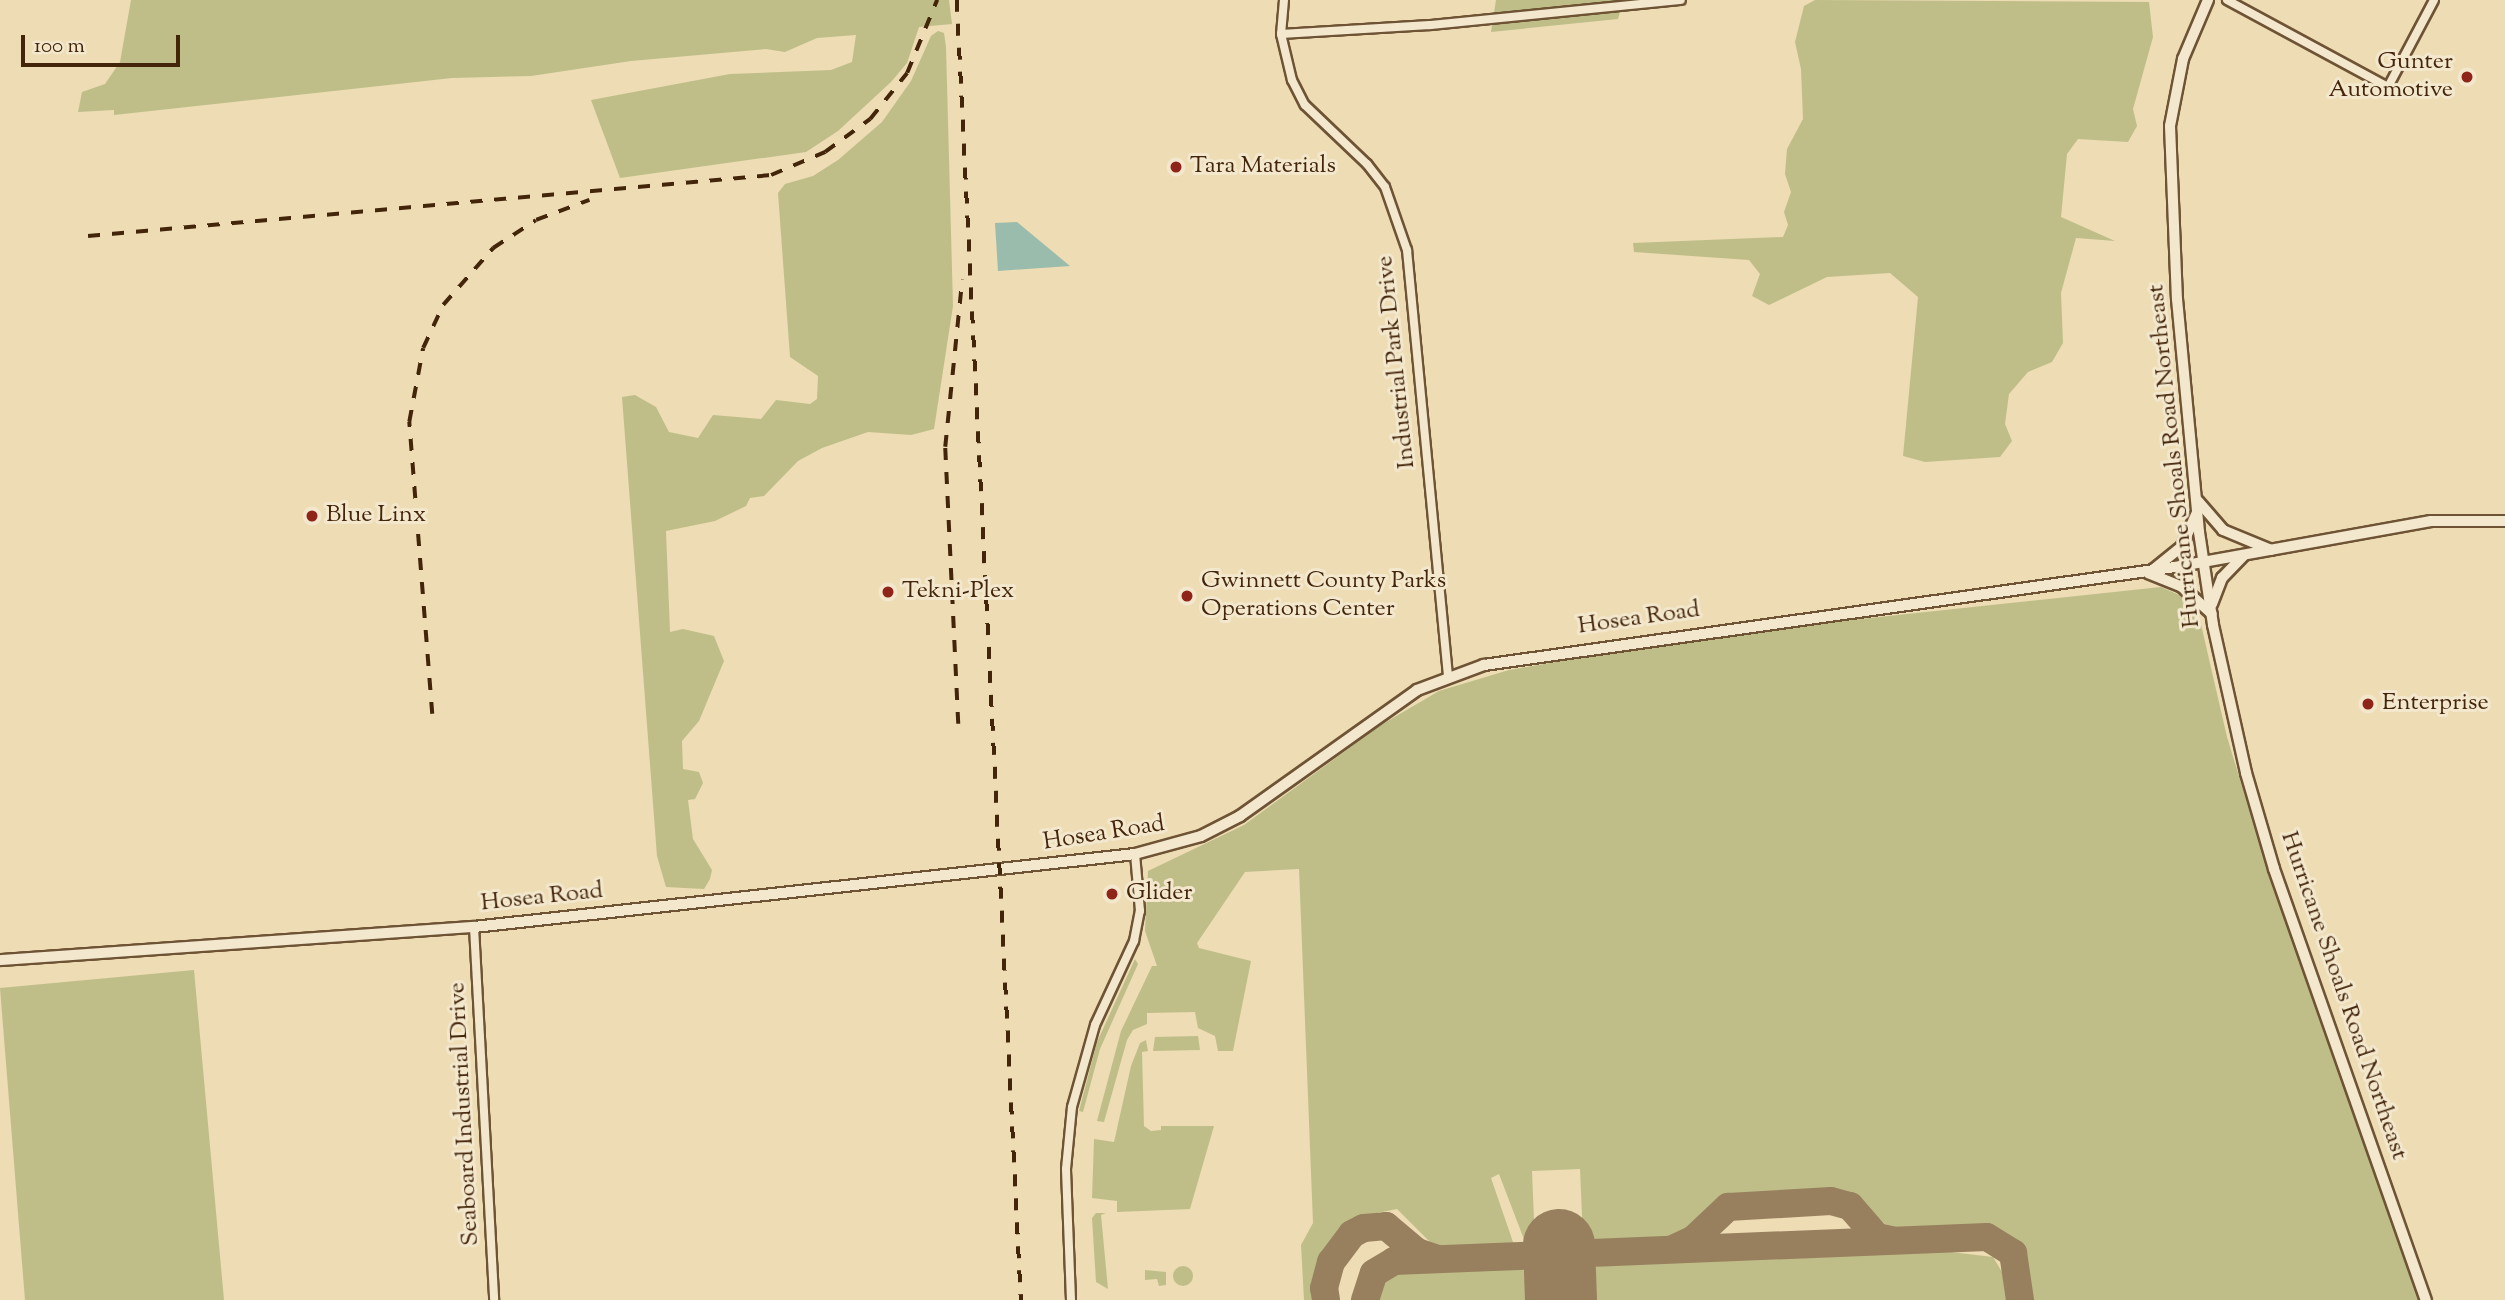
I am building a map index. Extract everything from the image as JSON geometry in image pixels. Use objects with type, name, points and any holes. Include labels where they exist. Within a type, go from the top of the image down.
[{"type":"street","name":"Industrial Park Drive","points":[[1284,0],[1281,34],[1292,80],[1305,105],[1367,164],[1385,187],[1401,227],[1413,276],[1448,676]]},
{"type":"street","points":[[1281,34],[1681,0]]},
{"type":"street","name":"Hurricane Shoals Road Northeast","points":[[2208,0],[2183,59],[2170,126],[2177,299],[2197,512],[2211,612],[2240,749],[2274,869],[2426,1300]]},
{"type":"street","points":[[2227,0],[2388,87],[2434,0]]},
{"type":"street","points":[[2196,498],[2222,530],[2272,550]]},
{"type":"street","points":[[2197,512],[2182,546],[2148,571],[2182,587],[2211,612],[2222,578],[2244,555]]},
{"type":"street","name":"Hosea Road","points":[[0,960],[474,927],[1135,854],[1201,836],[1240,816],[1389,708],[1448,676],[1484,665],[1552,653],[2148,571],[2431,521],[2505,521]]},
{"type":"street","points":[[1071,1300],[1066,1169],[1069,1126],[1084,1055],[1135,941],[1140,911],[1135,854]]},
{"type":"street","name":"Seaboard Industrial Drive","points":[[474,927],[494,1300]]},
{"type":"shaded area","points":[[131,0],[949,0],[952,24],[919,27],[907,63],[891,82],[838,131],[806,152],[620,178],[591,100],[730,74],[831,70],[852,62],[856,35],[817,38],[785,52],[766,49],[631,61],[531,76],[452,78],[114,115],[114,110],[78,112],[82,92],[105,84],[120,62]]},
{"type":"shaded area","points":[[1496,0],[1623,0],[1618,19],[1491,32]]},
{"type":"shaded area","points":[[1815,0],[2149,2],[2153,37],[2133,109],[2137,126],[2128,142],[2078,139],[2067,154],[2061,217],[2115,241],[2076,238],[2061,293],[2063,343],[2052,362],[2028,372],[2009,394],[2005,424],[2012,441],[2000,457],[1925,462],[1903,456],[1918,297],[1890,273],[1827,277],[1769,305],[1752,296],[1760,274],[1749,260],[1634,252],[1633,243],[1783,237],[1788,225],[1784,212],[1791,192],[1785,174],[1787,149],[1803,119],[1801,69],[1795,42],[1804,6]]},
{"type":"shaded area","points":[[938,31],[944,33],[946,47],[953,306],[934,429],[911,435],[868,432],[822,448],[798,461],[764,496],[750,498],[746,506],[715,521],[666,531],[670,632],[683,629],[714,636],[724,661],[699,721],[682,741],[683,769],[699,772],[703,783],[695,799],[688,800],[693,839],[712,870],[710,879],[704,889],[666,887],[657,856],[622,397],[635,395],[656,407],[669,432],[698,438],[713,415],[761,419],[776,400],[810,404],[817,399],[818,376],[790,357],[778,193],[785,184],[813,176],[838,160],[882,122],[911,81],[931,36]]},
{"type":"shaded area","points":[[1017,222],[1070,266],[998,271],[995,223]]},
{"type":"shaded area","points":[[2161,587],[2186,598],[2200,620],[2227,737],[2270,878],[2419,1300],[2030,1300],[2026,1255],[2007,1234],[1986,1227],[1893,1231],[1847,1191],[1721,1196],[1681,1239],[1588,1243],[1583,1239],[1580,1169],[1532,1171],[1535,1244],[1525,1242],[1499,1174],[1491,1178],[1514,1245],[1437,1249],[1397,1209],[1362,1216],[1335,1237],[1319,1267],[1314,1300],[1304,1300],[1301,1245],[1313,1223],[1299,869],[1245,872],[1197,943],[1199,948],[1251,961],[1233,1051],[1218,1051],[1215,1036],[1198,1028],[1195,1012],[1147,1013],[1147,1024],[1133,1030],[1127,1040],[1104,1122],[1097,1121],[1121,1031],[1152,966],[1157,966],[1145,931],[1148,871],[1244,825],[1381,725],[1439,691],[1509,670],[1710,635]]},
{"type":"shaded area","points":[[1135,959],[1138,964],[1100,1049],[1083,1112],[1079,1111],[1097,1042]]},
{"type":"shaded area","points":[[194,970],[224,1300],[25,1300],[0,988]]},
{"type":"shaded area","points":[[1198,1036],[1200,1050],[1153,1051],[1155,1037]]},
{"type":"shaded area","points":[[1146,1040],[1148,1051],[1142,1052],[1144,1126],[1151,1131],[1161,1130],[1161,1126],[1214,1126],[1190,1209],[1117,1212],[1117,1201],[1092,1198],[1094,1139],[1114,1142],[1131,1066],[1140,1043]]},
{"type":"shaded area","points":[[1096,1213],[1106,1213],[1101,1215],[1108,1289],[1096,1282],[1092,1218]]},
{"type":"shaded area","points":[[1917,1248],[1993,1257],[2002,1272],[2007,1300],[1586,1300],[1585,1285],[1592,1269],[1615,1259]]},
{"type":"shaded area","points":[[1513,1264],[1533,1276],[1537,1300],[1376,1300],[1381,1279],[1395,1270]]},
{"type":"shaded area","points":[[1179,1266],[1187,1266],[1193,1276],[1187,1286],[1179,1286],[1173,1280],[1173,1272]]},
{"type":"shaded area","points":[[1145,1270],[1166,1272],[1166,1285],[1159,1286],[1157,1279],[1145,1280]]},
{"type":"taxiway","points":[[1673,1249],[1694,1239],[1728,1207],[1831,1201],[1850,1206],[1877,1237],[1891,1240]]},
{"type":"taxiway","points":[[1326,1300],[1324,1288],[1331,1262],[1352,1234],[1364,1228],[1386,1226],[1417,1252],[1437,1259]]},
{"type":"taxiway","points":[[1365,1300],[1374,1273],[1394,1261],[1987,1237],[2013,1253],[2020,1300]]},
{"type":"runway","points":[[1559,1245],[1561,1300]]},
{"type":"railway","points":[[88,236],[771,175],[825,152],[870,119],[907,73],[937,0]]},
{"type":"railway","points":[[957,0],[1021,1300]]},
{"type":"railway","points":[[432,714],[409,422],[423,348],[443,305],[493,248],[536,220],[589,200]]},
{"type":"railway","points":[[958,724],[945,447],[962,280]]},
{"type":"place","name":"Gunter Automotive","points":[[2467,77]]},
{"type":"place","name":"Tara Materials","points":[[1176,167]]},
{"type":"place","name":"Blue Linx","points":[[312,516]]},
{"type":"place","name":"Tekni-Plex","points":[[888,592]]},
{"type":"place","name":"Gwinnett County Parks Operations Center","points":[[1187,596]]},
{"type":"place","name":"Enterprise","points":[[2368,704]]},
{"type":"place","name":"Glider","points":[[1112,894]]}]
